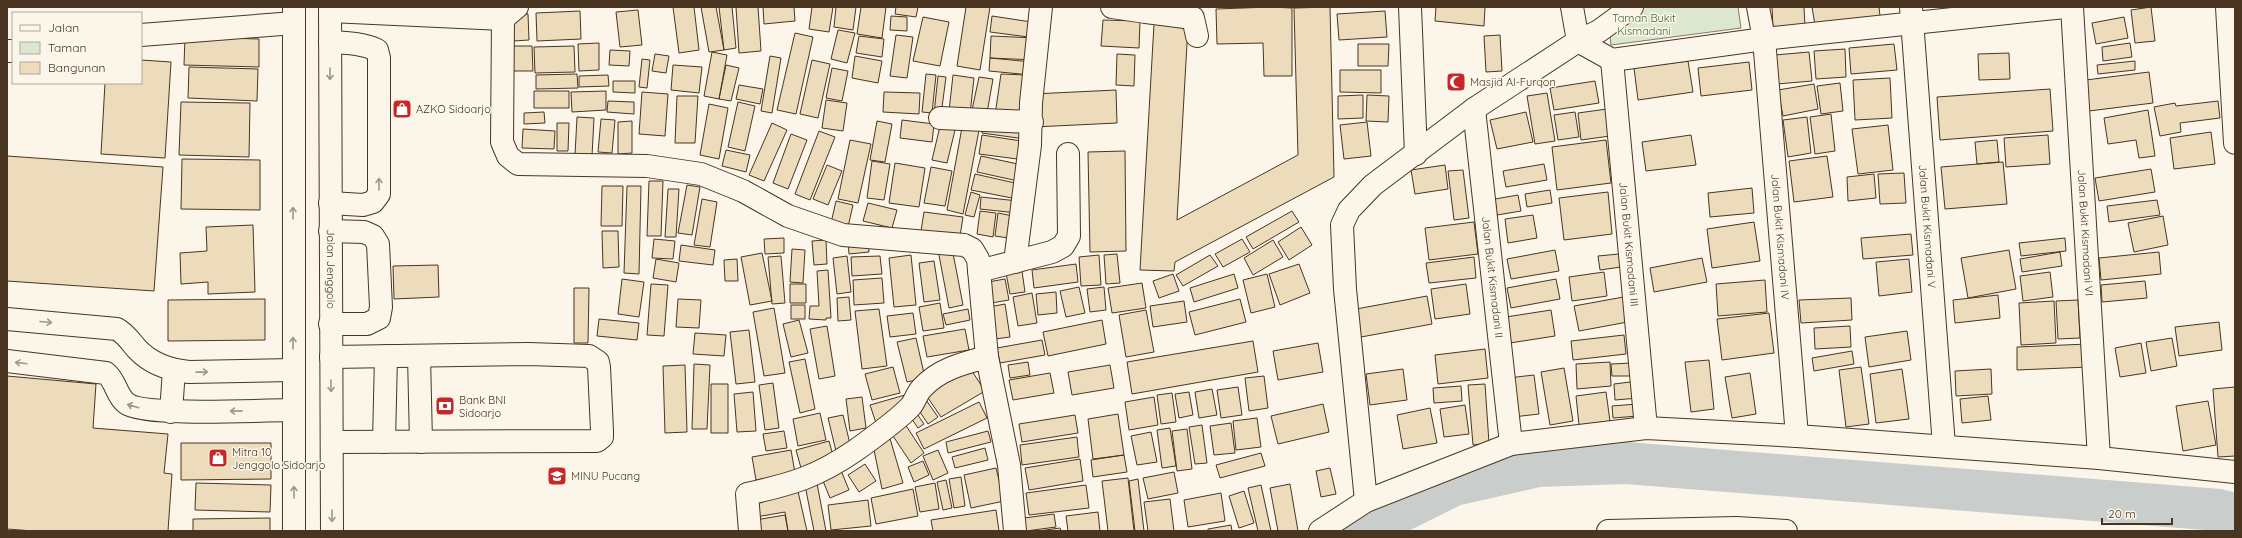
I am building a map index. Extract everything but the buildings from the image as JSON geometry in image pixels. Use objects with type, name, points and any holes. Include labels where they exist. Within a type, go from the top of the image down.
[{"type":"main road","points":[[1015,262],[1032,122],[1032,95],[1041,7]]},
{"type":"main road","points":[[1112,7],[1146,9],[1193,18],[1197,36]]},
{"type":"main road","points":[[1410,7],[1416,154]]},
{"type":"main road","points":[[1572,7],[1578,41]]},
{"type":"main road","points":[[1366,501],[1345,289],[1342,225],[1349,210],[1373,185],[1474,109],[1578,41],[1599,31],[1632,7]]},
{"type":"main road","name":"Jalan Bukit Kismadani IV","points":[[1758,7],[1764,39],[1797,436]]},
{"type":"main road","points":[[1578,41],[1612,60],[1764,39],[1911,15],[2065,7]]},
{"type":"main road","name":"Jalan Bukit Kismadani VI","points":[[2072,7],[2099,458]]},
{"type":"main road","points":[[2227,7],[2235,143]]},
{"type":"main road","points":[[330,9],[510,13],[502,142],[508,156],[518,164],[647,166],[701,174],[743,191],[788,216],[844,235],[964,245],[972,249],[978,259],[987,357],[1009,465],[1015,531]]},
{"type":"main road","name":"Jalan Jenggolo","points":[[330,9],[330,324],[332,531]]},
{"type":"main road","points":[[142,35],[294,15],[294,531]]},
{"type":"main road","name":"Jalan Bukit Kismadani V","points":[[1911,15],[1944,446]]},
{"type":"main road","points":[[330,42],[369,47],[377,50],[379,58],[379,194],[374,202],[363,205],[330,203]]},
{"type":"main road","name":"Jalan Bukit Kismadani III","points":[[1612,60],[1646,428]]},
{"type":"main road","name":"Jalan Bukit Kismadani II","points":[[1474,109],[1511,444]]},
{"type":"main road","points":[[940,118],[1032,122]]},
{"type":"main road","points":[[979,271],[1052,252],[1063,246],[1069,236],[1068,154]]},
{"type":"main road","points":[[330,231],[364,232],[373,236],[378,244],[381,307],[379,318],[367,324],[330,324]]},
{"type":"main road","points":[[7,319],[117,329],[126,334],[151,361],[174,370],[188,372],[293,370]]},
{"type":"main road","points":[[331,357],[529,354],[589,356],[598,362],[599,367],[602,431],[602,437],[597,441],[332,442]]},
{"type":"main road","points":[[384,442],[386,356]]},
{"type":"main road","points":[[419,356],[420,442]]},
{"type":"main road","points":[[750,531],[739,496],[794,483],[820,473],[856,450],[911,406],[921,389],[927,383],[956,366],[987,357]]},
{"type":"main road","points":[[7,361],[106,373],[112,377],[126,404],[132,407],[171,412],[293,410]]},
{"type":"main road","points":[[171,412],[174,370]]},
{"type":"main road","points":[[1320,531],[1366,501],[1511,444],[1646,428],[1944,446],[2099,458],[2235,472]]},
{"type":"main road","points":[[1608,531],[1736,528],[1786,531]]},
{"type":"green space","name":"Taman Bukit Kismadani","points":[[1637,7],[1738,7],[1741,28],[1611,45],[1609,27]]},
{"type":"waterway","points":[[1361,531],[1454,485],[1538,466],[1626,463],[2219,510],[2235,514]]},
{"type":"place","name":"Masjid Al-Furqon","points":[[1456,82]]},
{"type":"place","name":"AZKO Sidoarjo","points":[[402,109]]},
{"type":"place","name":"Bank BNI Sidoarjo","points":[[445,406]]},
{"type":"place","name":"Mitra 10 Jenggolo Sidoarjo","points":[[218,458]]},
{"type":"place","name":"MINU Pucang","points":[[557,476]]}]
